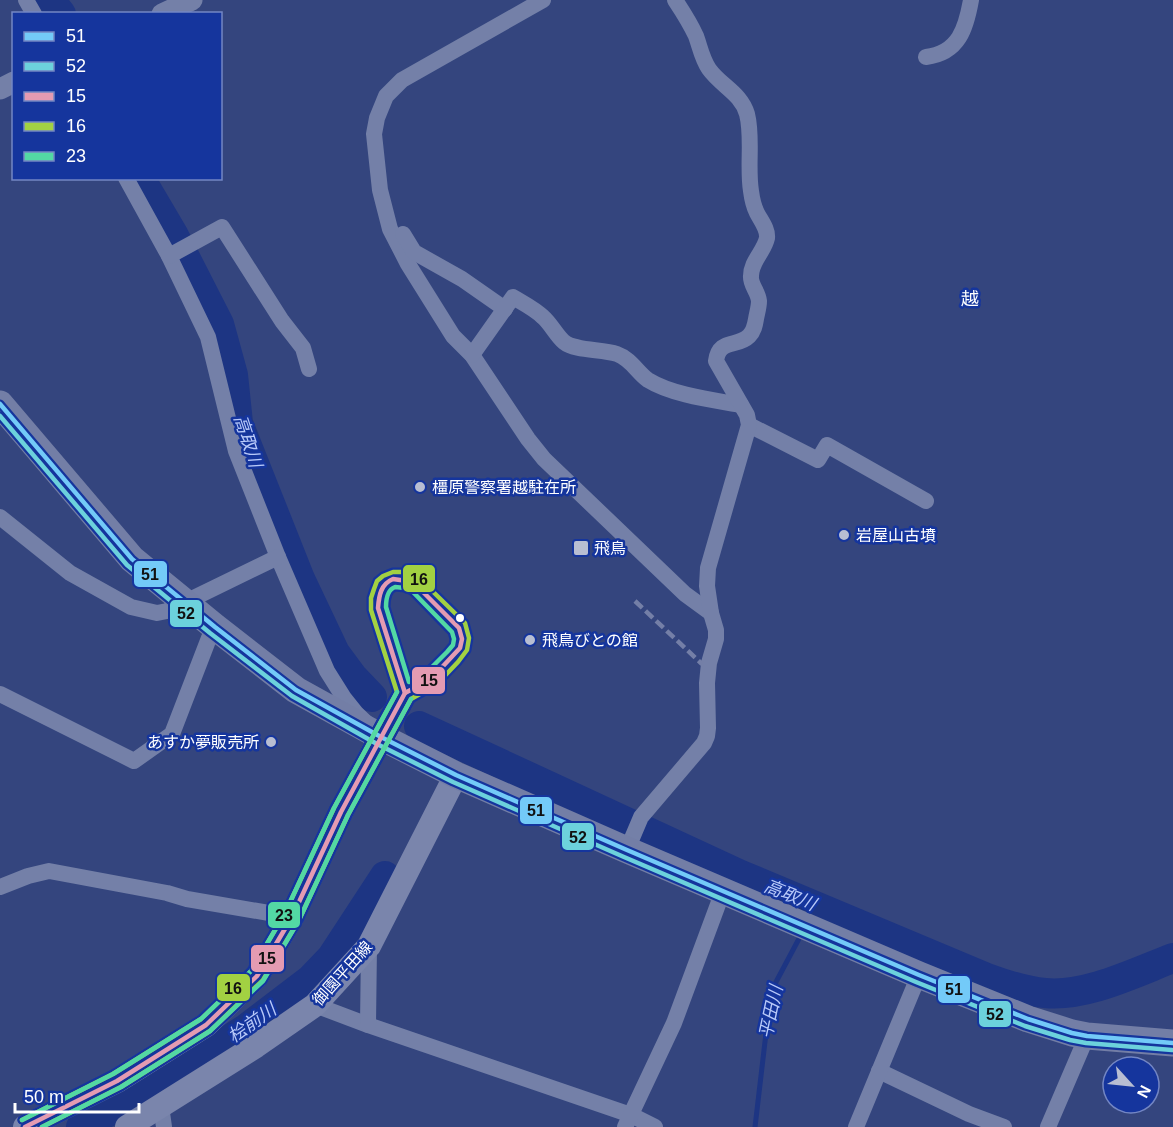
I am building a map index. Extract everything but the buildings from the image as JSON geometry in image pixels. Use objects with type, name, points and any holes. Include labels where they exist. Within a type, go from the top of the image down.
[{"type":"highway","points":[[0,404],[132,559],[296,690],[381,737],[456,776],[1028,1020],[1087,1036],[1173,1043]]},
{"type":"main road","points":[[25,1127],[117,1081],[206,1025],[257,976],[292,917],[341,812],[381,737]]},
{"type":"main road","name":"御園平田線","points":[[127,1127],[162,1117],[315,1005],[369,946],[456,776]]},
{"type":"street","points":[[166,12],[192,0]]},
{"type":"street","points":[[543,0],[402,80],[386,96],[377,118],[374,134],[380,190],[390,230],[408,264],[453,336],[472,355],[543,459],[685,594],[711,613]]},
{"type":"street","points":[[627,850],[641,817],[704,743],[707,736],[707,683],[709,663],[716,639],[707,586],[708,568],[749,425],[747,415],[716,361],[717,353],[722,347],[744,340],[751,335],[759,302],[751,283],[751,272],[767,237],[766,229],[756,211],[751,191],[747,114],[733,91],[710,71],[689,21],[675,0]]},
{"type":"street","points":[[926,57],[938,56],[958,40],[966,25],[971,0]]},
{"type":"street","points":[[127,180],[177,252],[208,337],[236,451],[278,558],[327,671],[356,713],[381,737],[405,693],[431,679],[460,648],[462,639],[459,628],[416,585],[408,580],[400,577],[392,579],[383,586],[378,596],[378,608],[405,693]]},
{"type":"street","points":[[177,252],[222,227],[282,321],[303,348],[309,369]]},
{"type":"street","points":[[390,230],[400,230],[414,252],[462,279],[505,309]]},
{"type":"street","points":[[472,355],[513,297],[542,315],[565,343],[577,348],[617,354],[626,358],[647,379],[661,387],[741,405]]},
{"type":"street","points":[[749,425],[818,460],[826,445],[926,501]]},
{"type":"street","points":[[0,517],[70,573],[131,607],[157,613],[185,603],[278,558]]},
{"type":"street","points":[[0,694],[134,761],[172,734],[215,627]]},
{"type":"street","points":[[0,887],[49,871],[167,893],[187,899],[292,917]]},
{"type":"street","points":[[628,1121],[674,1023],[723,891]]},
{"type":"street","points":[[368,1025],[369,946]]},
{"type":"street","points":[[856,1127],[919,975]]},
{"type":"street","points":[[315,1005],[628,1121],[656,1127]]},
{"type":"street","points":[[1048,1127],[1087,1036]]},
{"type":"street","points":[[879,1071],[969,1114],[1004,1127]]},
{"type":"waterway","name":"高取川","points":[[50,0],[59,12]]},
{"type":"waterway","name":"高取川","points":[[141,180],[173,234],[219,324],[233,375],[238,423],[300,579],[335,653],[372,697]]},
{"type":"waterway","name":"高取川","points":[[419,726],[741,875],[1008,985],[1045,993],[1077,991],[1110,983],[1173,958]]},
{"type":"waterway","name":"桧前川","points":[[81,1127],[176,1074],[247,1028],[310,980],[332,957],[385,876]]},
{"type":"waterway","name":"平田川","points":[[809,919],[817,906]]},
{"type":"waterway","name":"平田川","points":[[755,1127],[768,1016],[776,982],[802,933]]},
{"type":"railway","points":[[635,601],[702,664]]},
{"type":"transit line","name":"51","points":[[0,404],[132,559],[296,690],[381,737],[456,775],[627,850],[1028,1019],[1087,1036],[1173,1043]]},
{"type":"transit line","name":"52","points":[[0,416],[127,565],[292,696],[377,744],[453,782],[624,857],[1025,1026],[1086,1043],[1172,1050]]},
{"type":"transit line","name":"16","points":[[22,1120],[113,1074],[201,1019],[251,971],[285,913],[334,808],[397,692],[371,610],[371,598],[377,581],[393,572],[411,574],[421,580],[465,623],[469,638],[467,650],[436,685],[411,699],[348,815],[299,920],[263,980],[210,1031],[121,1087],[42,1127]]},
{"type":"transit line","name":"15","points":[[393,579],[416,585],[459,628],[462,639],[460,648],[431,679],[405,693],[378,608],[381,590],[393,579]]},
{"type":"transit line","name":"23","points":[[395,587],[412,591],[452,632],[454,639],[453,645],[426,673],[409,682],[386,607],[389,593],[395,587]]},
{"type":"transit line","name":"23","points":[[22,1120],[113,1074],[201,1019],[251,971],[285,913],[334,808],[397,692]]},
{"type":"transit line","name":"15","points":[[25,1127],[117,1081],[206,1025],[257,976],[292,917],[341,812],[405,693]]},
{"type":"transit line","name":"23","points":[[42,1127],[121,1087],[210,1031],[263,981],[299,920],[348,815],[411,699]]},
{"type":"place","name":"橿原警察署越駐在所","points":[[420,487]]},
{"type":"place","name":"岩屋山古墳","points":[[844,535]]},
{"type":"place","name":"飛鳥","points":[[581,548]]},
{"type":"place","name":"飛鳥びとの館","points":[[530,640]]},
{"type":"place","name":"あすか夢販売所","points":[[271,742]]},
{"type":"district","name":"越","points":[[970,299]]}]
